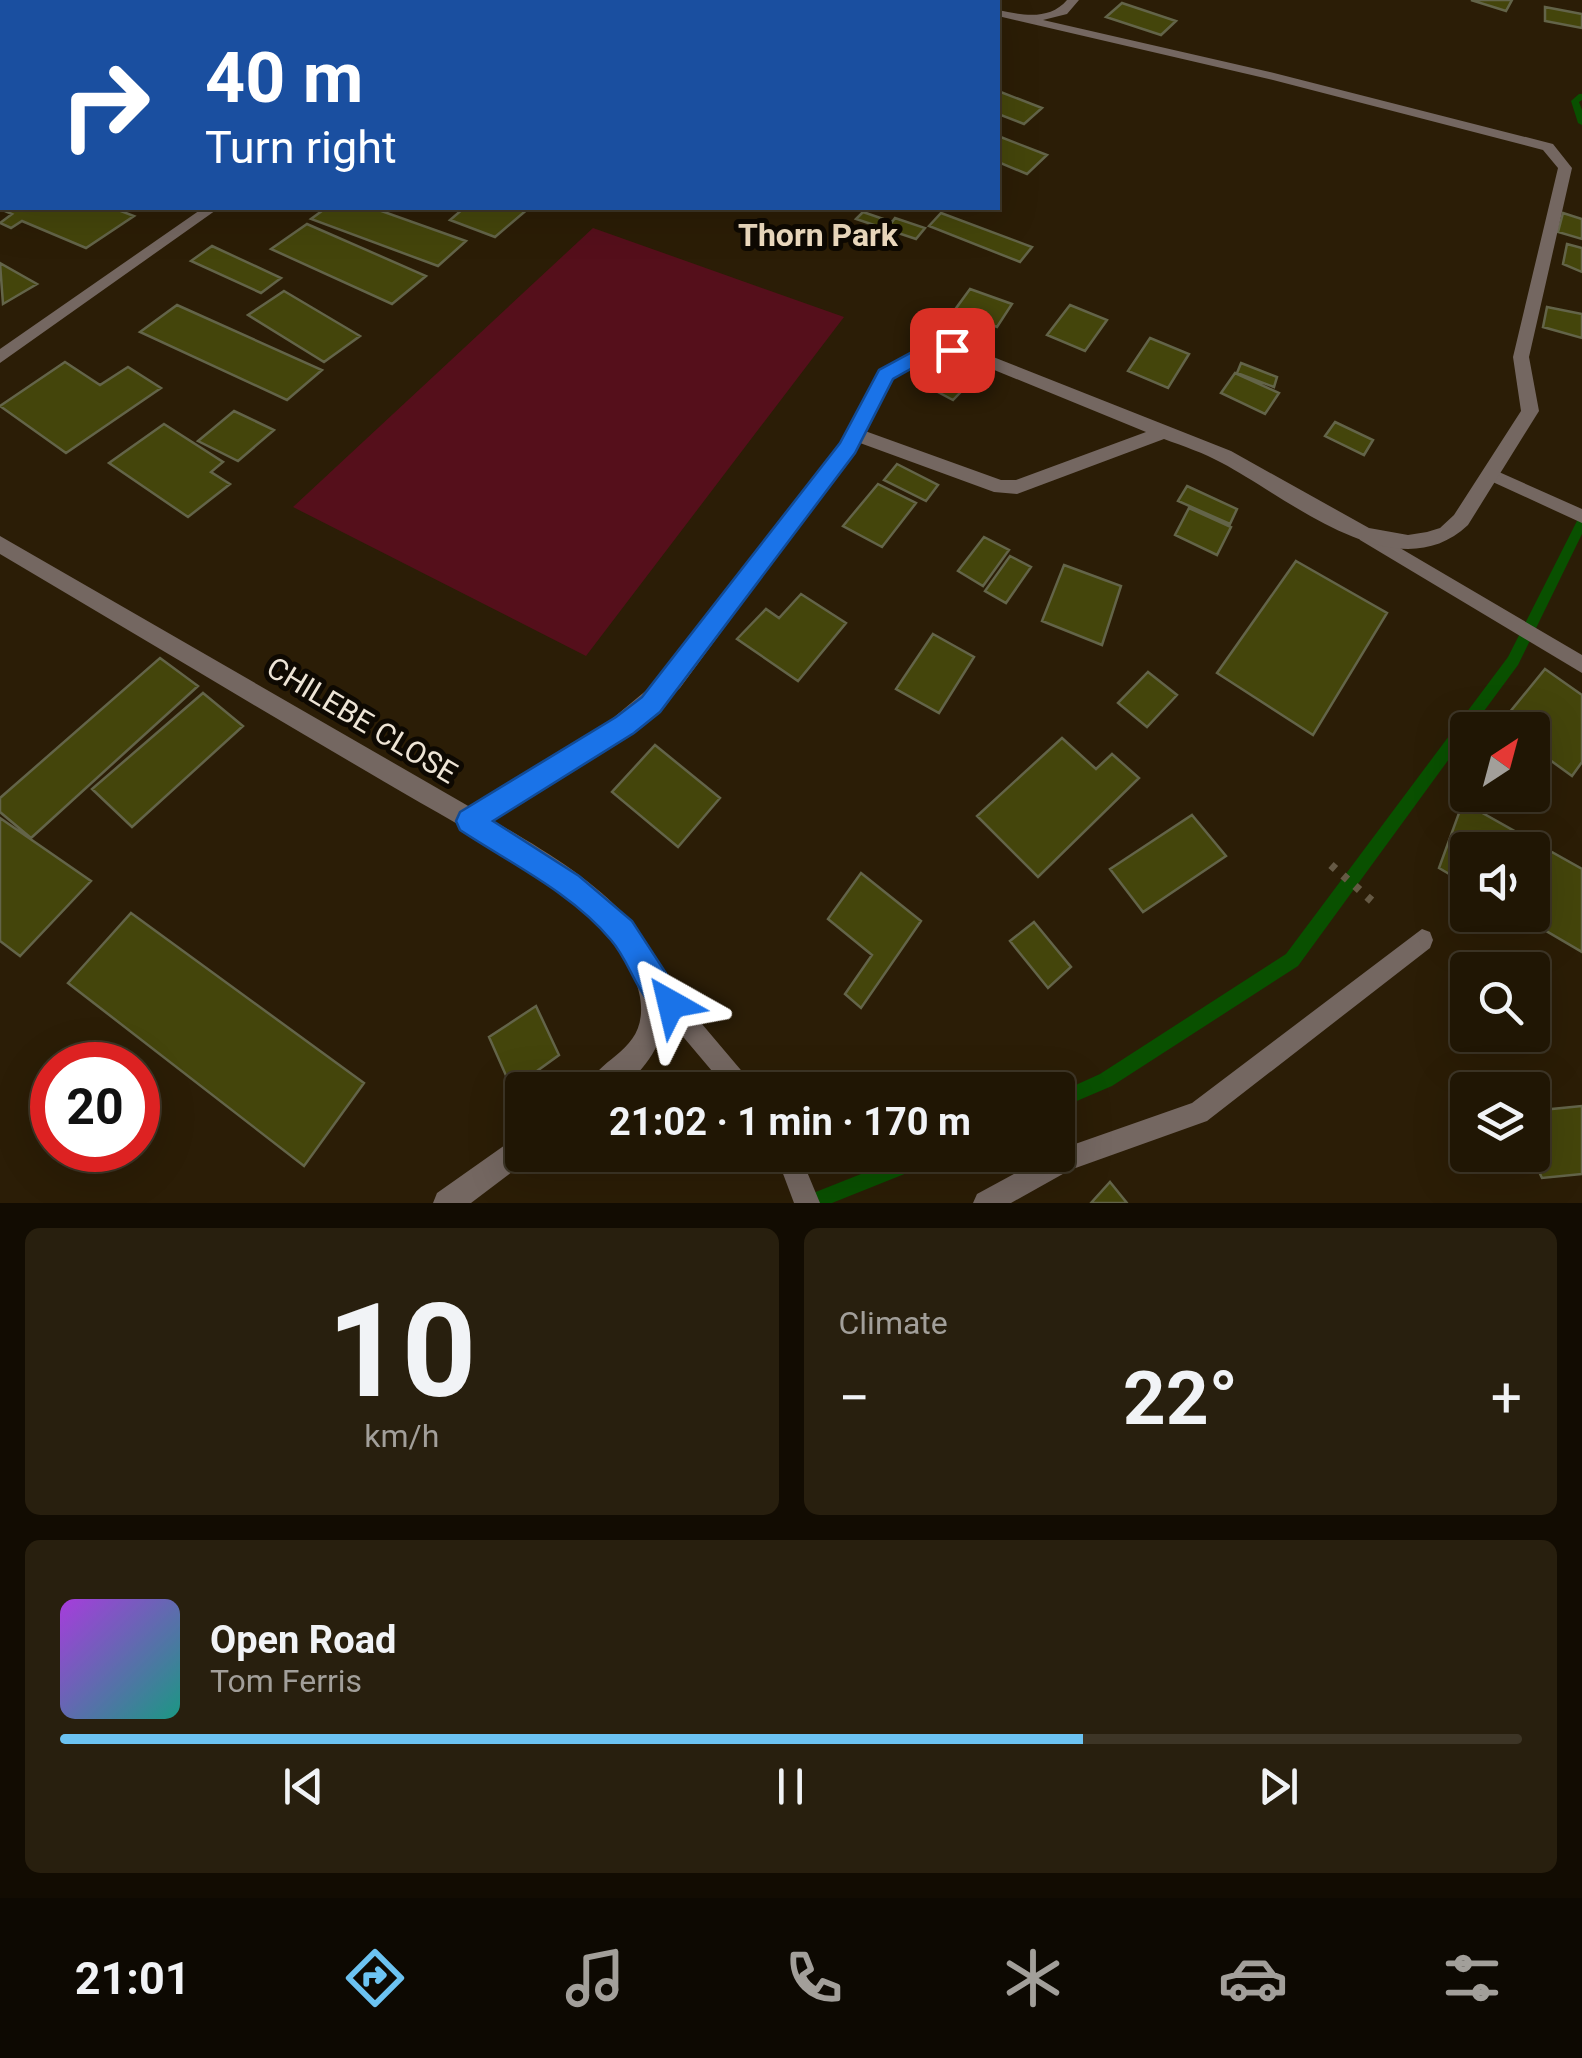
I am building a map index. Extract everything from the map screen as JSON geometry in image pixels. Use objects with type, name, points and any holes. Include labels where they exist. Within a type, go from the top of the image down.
[{"type":"street","points":[[1018,18],[1053,16],[1063,12],[1073,0]]},
{"type":"street","points":[[469,821],[625,725],[651,704],[685,665],[855,434],[886,374],[900,363],[942,350],[984,359],[1248,466],[1366,534],[1408,543],[1447,533],[1461,520],[1530,410],[1521,357],[1565,168],[1548,147],[1274,77],[1000,14]]},
{"type":"street","points":[[0,357],[209,210]]},
{"type":"street","points":[[855,434],[1000,486],[1017,487],[1166,431]]},
{"type":"street","name":"CHILEBE CLOSE","points":[[0,544],[469,821],[570,885],[622,931],[650,980],[656,1011],[653,1030],[617,1072]]},
{"type":"street","points":[[447,1203],[505,1160]]},
{"type":"lane","points":[[1490,474],[1576,514]]},
{"type":"lane","points":[[1366,534],[1582,665]]},
{"type":"lane","points":[[986,1203],[1064,1160],[1199,1113],[1422,940]]},
{"type":"lane","points":[[650,980],[729,1072]]},
{"type":"lane","points":[[795,1172],[807,1203]]},
{"type":"path","points":[[1331,865],[1372,901]]},
{"type":"shaded area","points":[[593,228],[844,317],[586,656],[293,507]]},
{"type":"building","points":[[1471,0],[1512,0],[1506,11]]},
{"type":"building","points":[[1122,3],[1176,21],[1161,35],[1106,17]]},
{"type":"building","points":[[1545,7],[1582,14],[1582,28],[1545,21]]},
{"type":"building","points":[[1000,92],[1042,108],[1024,124],[1000,115]]},
{"type":"building","points":[[1000,137],[1047,155],[1027,174],[1000,163]]},
{"type":"building","points":[[2,210],[118,210],[134,216],[86,248],[22,221],[11,228],[0,223],[12,214]]},
{"type":"building","points":[[323,210],[379,210],[466,241],[438,266],[311,219]]},
{"type":"building","points":[[462,210],[527,210],[495,237],[450,220]]},
{"type":"building","points":[[863,212],[925,228],[916,239],[856,219]]},
{"type":"building","points":[[941,213],[1032,247],[1020,262],[929,226]]},
{"type":"building","points":[[1563,213],[1582,219],[1582,239],[1558,232]]},
{"type":"building","points":[[307,224],[426,276],[392,304],[271,249]]},
{"type":"building","points":[[1567,244],[1582,248],[1582,272],[1563,264]]},
{"type":"building","points":[[212,246],[281,278],[261,293],[191,261]]},
{"type":"building","points":[[0,263],[37,284],[3,304]]},
{"type":"building","points":[[970,289],[1012,304],[997,327],[954,311]]},
{"type":"building","points":[[284,291],[360,336],[324,362],[248,315]]},
{"type":"building","points":[[177,305],[322,370],[287,400],[140,332]]},
{"type":"building","points":[[1070,305],[1107,320],[1085,351],[1047,335]]},
{"type":"building","points":[[1547,307],[1582,314],[1582,338],[1543,327]]},
{"type":"building","points":[[1150,338],[1189,354],[1168,388],[1128,371]]},
{"type":"building","points":[[946,352],[982,370],[953,400],[917,381]]},
{"type":"building","points":[[65,362],[100,385],[128,367],[161,388],[66,453],[0,406]]},
{"type":"building","points":[[1241,363],[1277,377],[1274,387],[1237,373]]},
{"type":"building","points":[[1235,373],[1279,393],[1265,414],[1221,393]]},
{"type":"building","points":[[234,411],[274,430],[238,461],[198,441]]},
{"type":"building","points":[[1335,422],[1373,440],[1364,455],[1325,436]]},
{"type":"building","points":[[164,424],[223,462],[211,472],[230,484],[188,517],[109,463]]},
{"type":"building","points":[[897,464],[938,485],[926,501],[884,480]]},
{"type":"building","points":[[878,484],[916,503],[882,547],[843,526]]},
{"type":"building","points":[[1187,486],[1237,509],[1230,524],[1178,501]]},
{"type":"building","points":[[1189,508],[1231,527],[1217,555],[1175,535]]},
{"type":"building","points":[[984,537],[1009,550],[983,586],[958,571]]},
{"type":"building","points":[[1010,556],[1031,567],[1006,603],[985,591]]},
{"type":"building","points":[[1296,561],[1387,613],[1313,735],[1217,673]]},
{"type":"building","points":[[1064,565],[1121,586],[1102,645],[1042,621]]},
{"type":"building","points":[[801,594],[846,623],[798,681],[737,639],[766,609],[779,618]]},
{"type":"building","points":[[933,634],[974,657],[939,713],[896,689]]},
{"type":"building","points":[[160,658],[198,686],[31,838],[0,812],[0,798]]},
{"type":"building","points":[[1545,669],[1582,695],[1582,762],[1572,776],[1550,760],[1550,712],[1510,712]]},
{"type":"building","points":[[1148,672],[1177,695],[1147,727],[1118,703]]},
{"type":"building","points":[[203,693],[243,726],[132,827],[92,789]]},
{"type":"building","points":[[1062,738],[1096,769],[1112,754],[1139,778],[1038,877],[977,816]]},
{"type":"building","points":[[655,745],[720,798],[678,847],[612,792]]},
{"type":"building","points":[[1459,812],[1481,812],[1516,832],[1452,832]]},
{"type":"building","points":[[1192,815],[1226,856],[1143,912],[1110,869]]},
{"type":"building","points":[[0,818],[91,881],[20,956],[0,941]]},
{"type":"building","points":[[1450,838],[1450,874],[1439,868]]},
{"type":"building","points":[[1550,851],[1582,869],[1582,952],[1548,932]]},
{"type":"building","points":[[861,873],[921,921],[861,1008],[845,994],[872,955],[828,919]]},
{"type":"building","points":[[131,913],[364,1083],[304,1166],[160,1054],[160,1042],[144,1042],[68,983]]},
{"type":"building","points":[[1034,922],[1071,967],[1048,988],[1010,941]]},
{"type":"building","points":[[536,1006],[559,1055],[536,1072],[505,1073],[489,1037]]},
{"type":"building","points":[[1582,1106],[1582,1174],[1542,1178],[1539,1172],[1550,1172],[1550,1109]]},
{"type":"building","points":[[1110,1182],[1127,1203],[1091,1203]]},
{"type":"waterway","points":[[1582,96],[1575,101],[1582,123]]},
{"type":"waterway","points":[[1075,1094],[1106,1080],[1292,960],[1513,661],[1582,522]]},
{"type":"waterway","points":[[809,1203],[888,1172]]},
{"type":"district","name":"Thorn Park","points":[[818,235]]},
{"type":"route","points":[[671,1004],[650,980],[622,931],[570,885],[469,821],[625,725],[651,704],[848,448],[886,374],[920,355],[952,350]]}]
